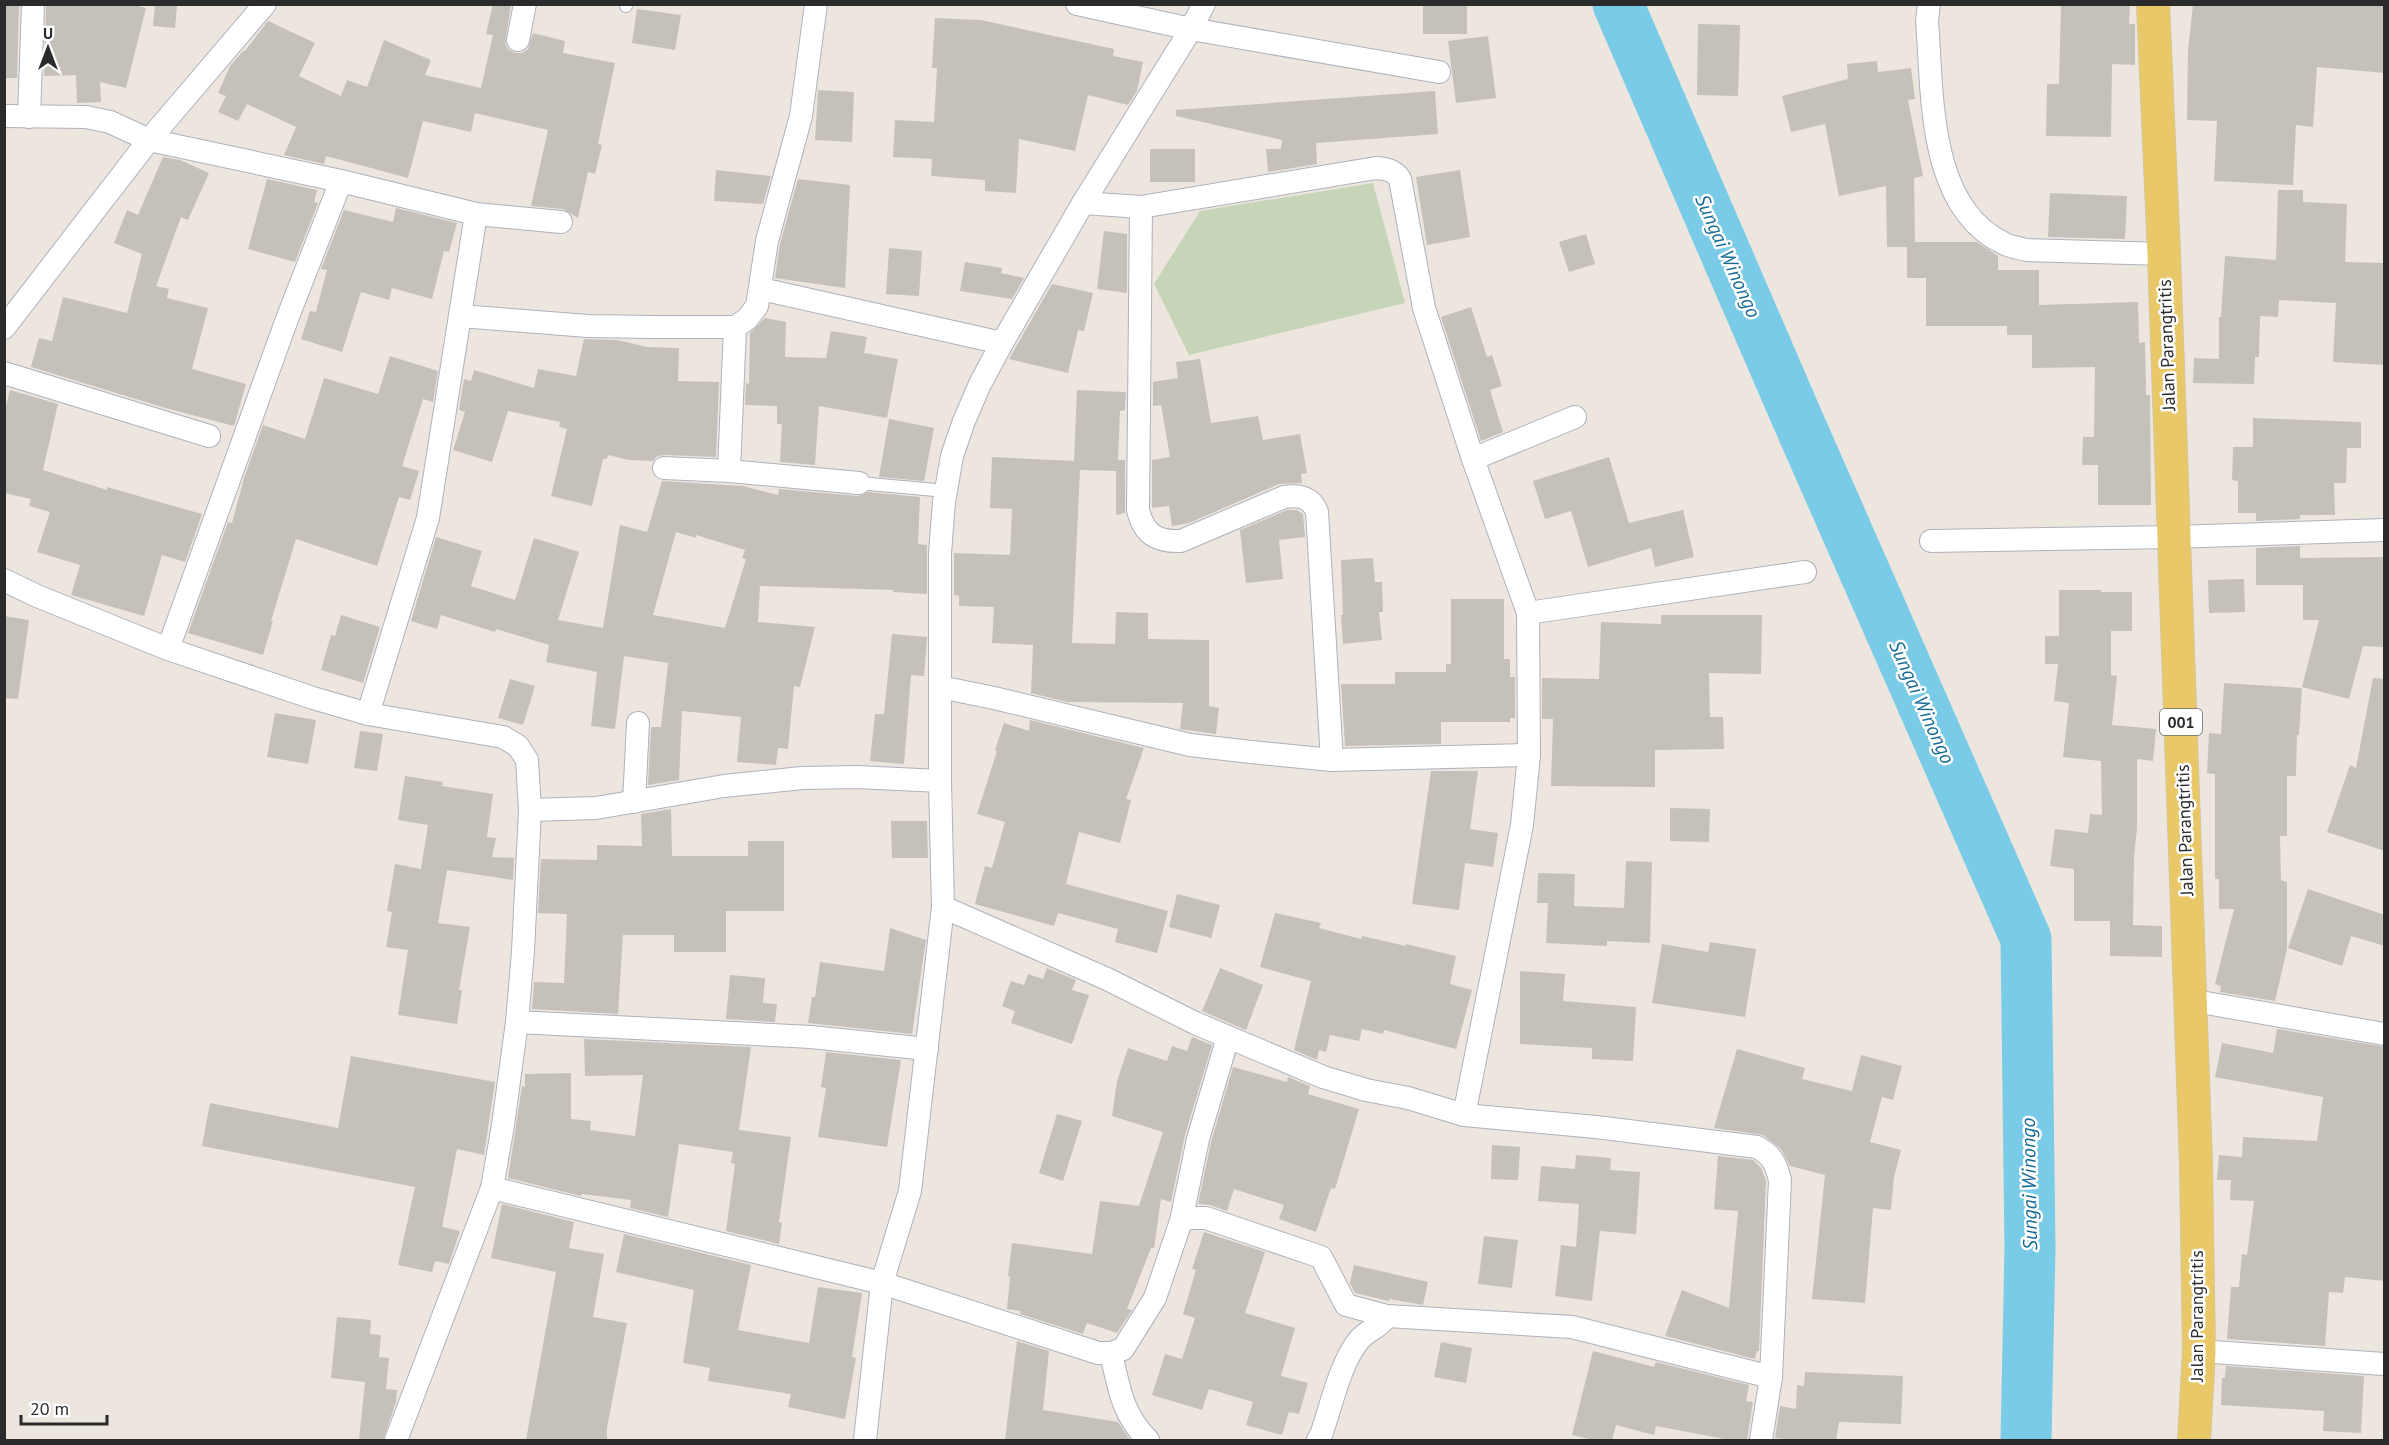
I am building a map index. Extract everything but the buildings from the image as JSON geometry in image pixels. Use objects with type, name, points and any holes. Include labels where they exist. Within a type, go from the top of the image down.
[{"type":"main road","name":"Jalan Parangtritis","points":[[2153,4],[2196,1165],[2199,1351],[2194,1440]]},
{"type":"street","points":[[29,117],[33,4]]},
{"type":"street","points":[[4,328],[149,140],[266,4]]},
{"type":"street","points":[[518,40],[525,4]]},
{"type":"street","points":[[460,316],[588,326],[735,327],[752,315],[761,289],[767,241],[801,116],[816,4]]},
{"type":"street","points":[[1077,4],[1191,29],[1439,72]]},
{"type":"street","points":[[865,1440],[882,1283],[910,1191],[943,907],[940,781],[940,553],[952,456],[980,384],[1002,343],[1083,203],[1191,29],[1204,4]]},
{"type":"street","points":[[1929,4],[1927,21],[1938,149],[1949,182],[1961,207],[1981,228],[2005,244],[2027,250],[2164,254]]},
{"type":"street","points":[[4,116],[86,117],[110,122],[149,140],[341,181],[476,214],[561,222]]},
{"type":"street","points":[[1083,203],[1141,207],[1376,168],[1396,173],[1400,179],[1424,308],[1473,459],[1527,613],[1529,755],[1516,858],[1464,1115]]},
{"type":"street","points":[[168,649],[287,319],[341,181]]},
{"type":"street","points":[[1141,207],[1138,510],[1141,523],[1148,533],[1158,539],[1169,542],[1181,541],[1284,497],[1302,497],[1314,505],[1317,512],[1332,760]]},
{"type":"street","points":[[369,714],[429,518],[476,214]]},
{"type":"street","points":[[761,289],[1002,343]]},
{"type":"street","points":[[729,471],[735,327]]},
{"type":"street","points":[[4,373],[209,436]]},
{"type":"street","points":[[1473,459],[1575,417]]},
{"type":"street","points":[[664,468],[729,471],[859,483]]},
{"type":"street","points":[[1931,541],[2173,537],[2385,530]]},
{"type":"street","points":[[1527,613],[1805,572]]},
{"type":"street","points":[[4,580],[37,596],[168,649],[369,714],[502,737],[518,746],[527,760],[530,810],[523,951],[517,1022],[492,1188],[396,1440]]},
{"type":"street","points":[[940,687],[1190,745],[1332,760],[1529,755]]},
{"type":"street","points":[[634,802],[638,723]]},
{"type":"street","points":[[530,810],[578,810],[724,786],[802,778],[857,777],[940,781]]},
{"type":"street","points":[[943,907],[1107,979],[1228,1037],[1323,1077],[1464,1115],[1596,1127],[1745,1145],[1757,1147],[1767,1153],[1776,1163],[1780,1180],[1771,1377],[1761,1440]]},
{"type":"street","points":[[2189,1000],[2385,1034]]},
{"type":"street","points":[[517,1022],[811,1037],[927,1049]]},
{"type":"street","points":[[492,1188],[882,1283],[1098,1353],[1111,1353],[1123,1349],[1155,1298],[1181,1221],[1198,1138],[1228,1037]]},
{"type":"street","points":[[1181,1221],[1190,1218],[1206,1218],[1321,1257],[1346,1305],[1387,1316],[1572,1327],[1771,1377]]},
{"type":"street","points":[[1317,1440],[1321,1435],[1348,1356],[1360,1338],[1382,1324],[1387,1316]]},
{"type":"street","points":[[2199,1351],[2385,1364]]},
{"type":"street","points":[[1111,1353],[1122,1401],[1133,1426],[1148,1440]]},
{"type":"lane","points":[[859,483],[946,491]]},
{"type":"green space","points":[[1373,183],[1405,303],[1189,355],[1154,284],[1200,211]]},
{"type":"waterway","name":"Sungai Winongo","points":[[1618,4],[2026,939],[2030,1248],[2026,1440]]}]
